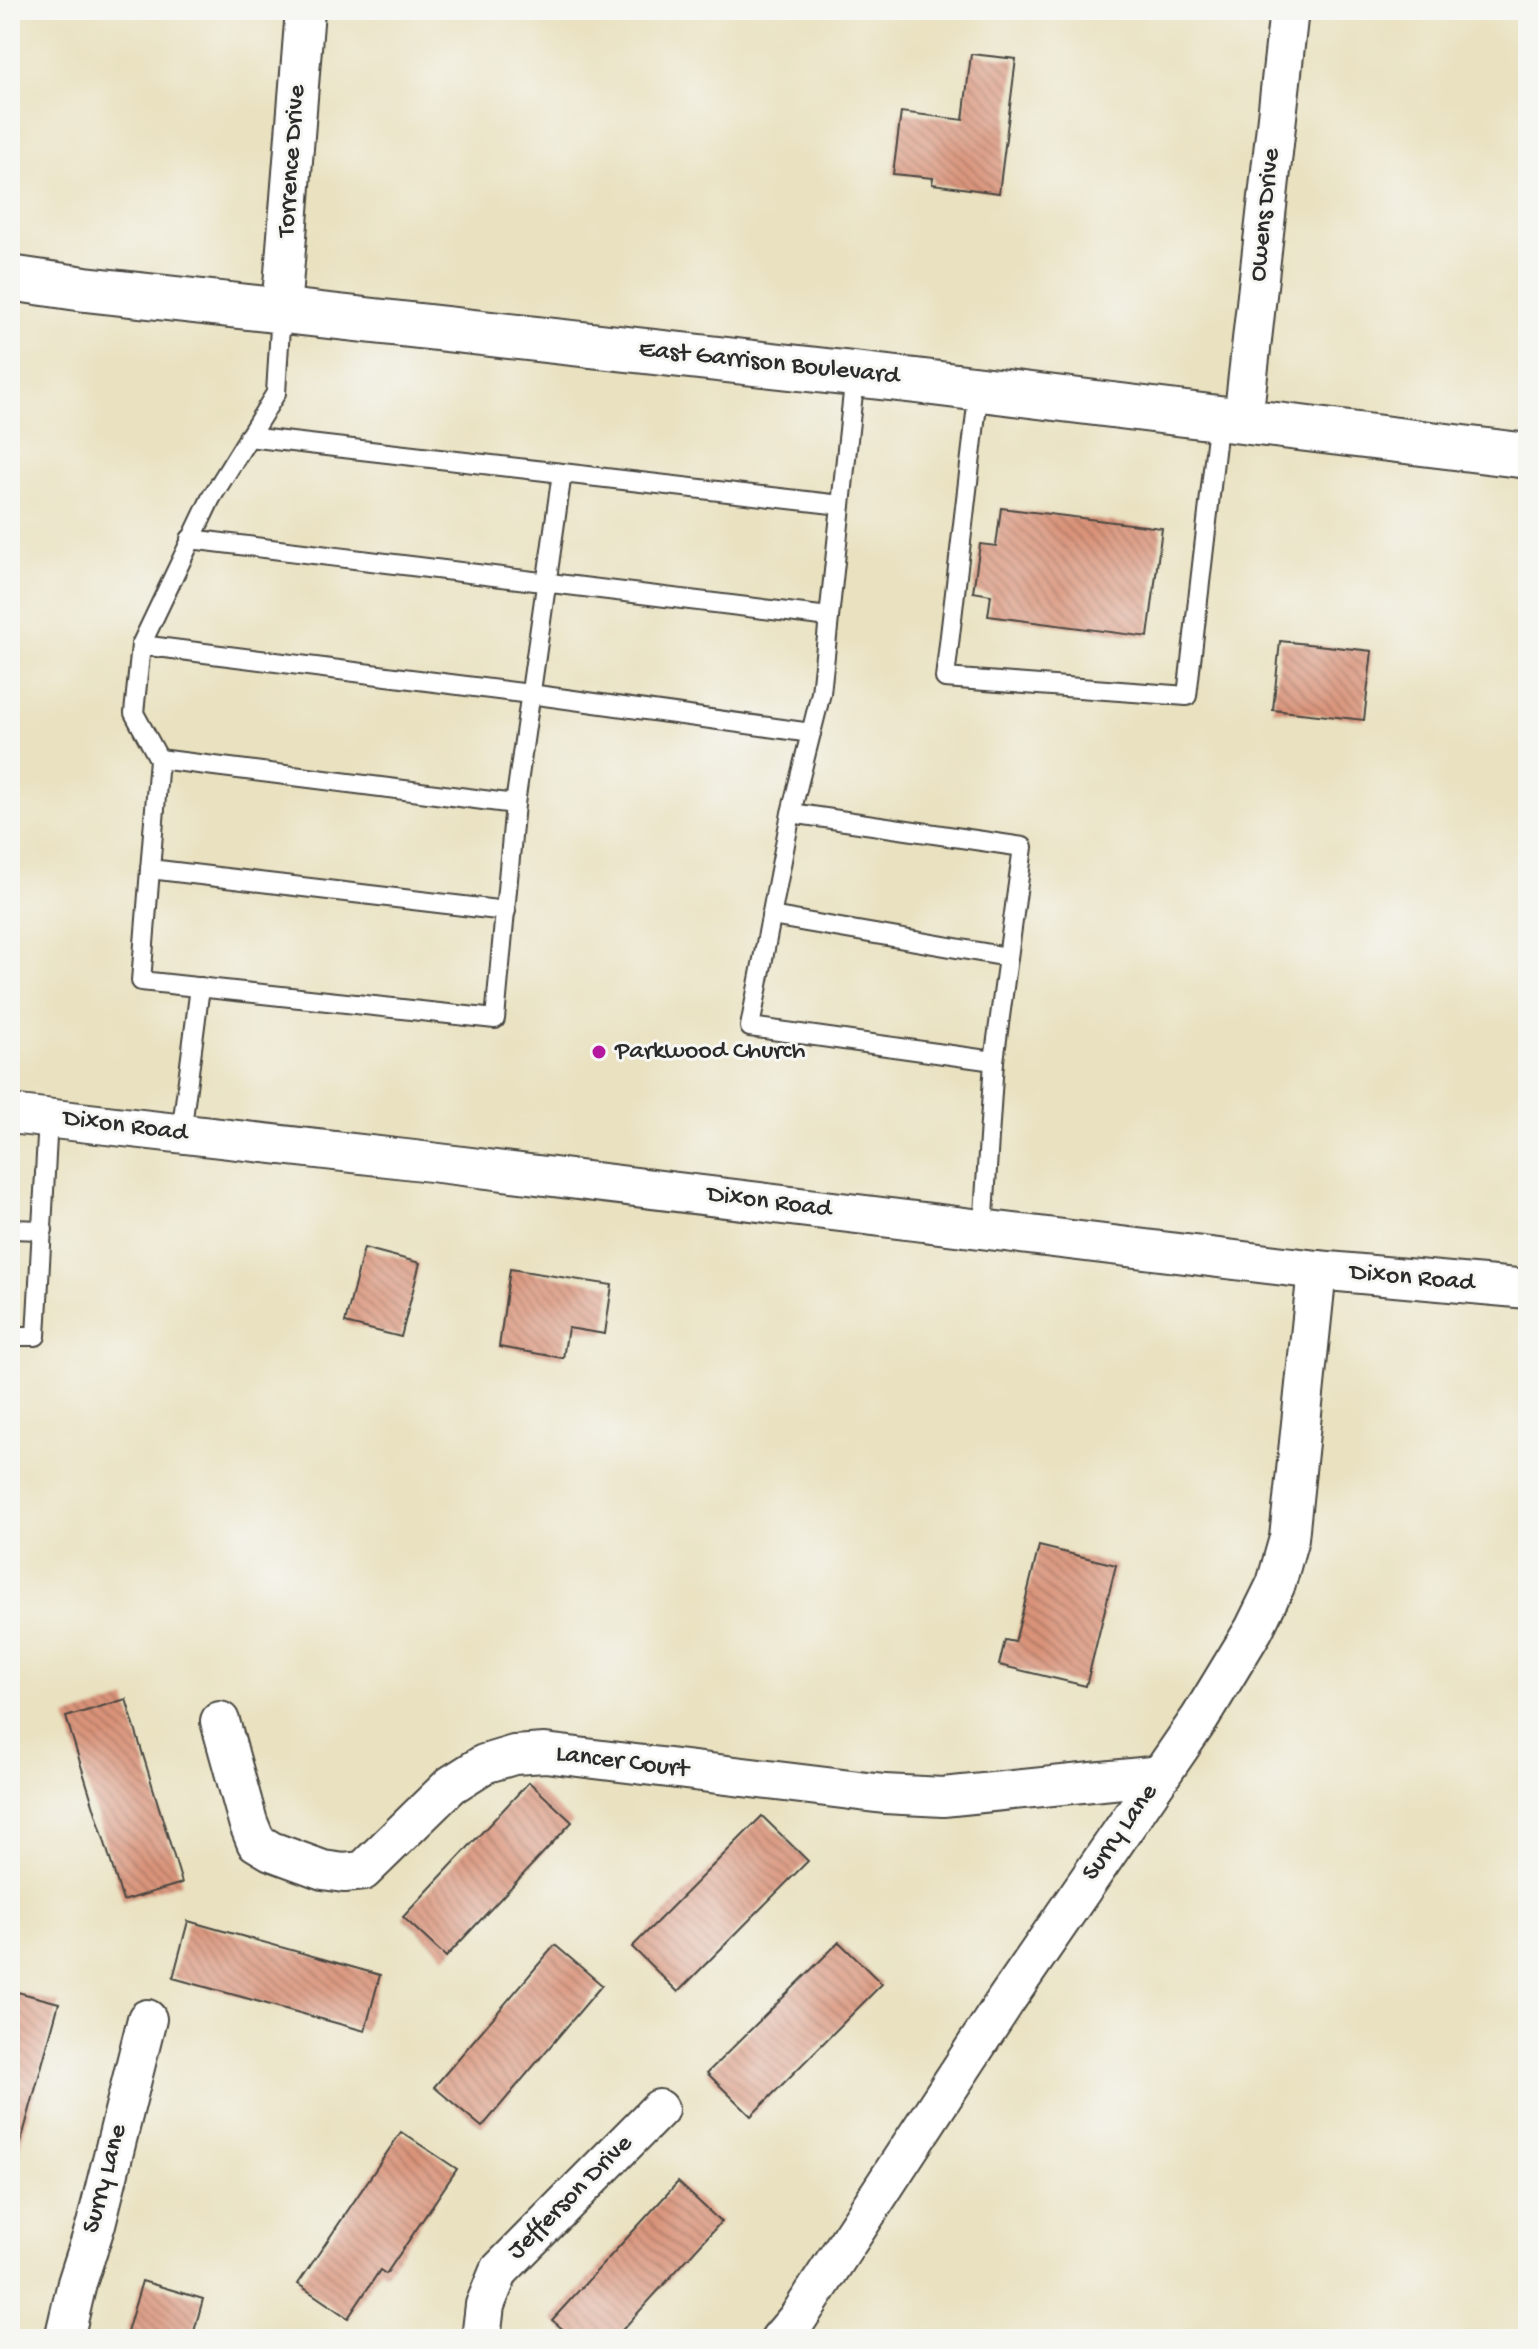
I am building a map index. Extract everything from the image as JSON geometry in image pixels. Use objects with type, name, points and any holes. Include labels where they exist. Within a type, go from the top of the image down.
[{"type":"main road","name":"East Garrison Boulevard","points":[[10,278],[85,289],[979,388],[1528,456]]},
{"type":"street","name":"Torrence Drive","points":[[281,311],[305,10]]},
{"type":"street","name":"Owens Drive","points":[[1231,419],[1289,10]]},
{"type":"street","name":"Dixon Road","points":[[10,1114],[1317,1270],[1528,1289]]},
{"type":"street","name":"Surry Lane","points":[[780,2339],[798,2318],[999,2011],[1161,1775],[1254,1629],[1276,1584],[1289,1538],[1317,1270]]},
{"type":"street","name":"Lancer Court","points":[[220,1721],[256,1842],[271,1851],[323,1870],[344,1873],[363,1871],[451,1785],[484,1764],[514,1755],[545,1753],[884,1794],[943,1797],[1161,1775]]},
{"type":"street","name":"Surry Lane","points":[[64,2339],[147,2019]]},
{"type":"street","name":"Jefferson Drive","points":[[481,2339],[485,2305],[499,2271],[659,2109]]},
{"type":"lane","points":[[281,311],[276,393],[211,498],[141,645],[134,713],[159,759],[141,981],[495,1019],[515,804],[562,473]]},
{"type":"lane","points":[[855,374],[821,693],[791,813],[750,1027],[994,1061]]},
{"type":"lane","points":[[979,388],[945,678],[1187,696],[1231,419]]},
{"type":"lane","points":[[248,437],[841,505]]},
{"type":"lane","points":[[190,539],[829,617]]},
{"type":"lane","points":[[141,645],[811,733]]},
{"type":"lane","points":[[159,759],[515,804]]},
{"type":"lane","points":[[791,813],[1023,847],[994,1061],[983,1230]]},
{"type":"lane","points":[[150,869],[506,911]]},
{"type":"lane","points":[[771,916],[1008,957]]},
{"type":"lane","points":[[181,1134],[200,987]]},
{"type":"lane","points":[[10,1336],[36,1336],[48,1119]]},
{"type":"lane","points":[[10,1229],[43,1230]]},
{"type":"building","points":[[971,54],[1016,59],[999,193],[932,184],[933,178],[893,174],[901,112],[963,120]]},
{"type":"building","points":[[1001,508],[1162,528],[1148,637],[988,616],[991,595],[973,592],[980,544],[996,546]]},
{"type":"building","points":[[1280,641],[1372,651],[1364,720],[1273,710]]},
{"type":"building","points":[[364,1248],[420,1263],[401,1337],[345,1323]]},
{"type":"building","points":[[510,1269],[612,1285],[605,1334],[568,1328],[563,1358],[499,1347]]},
{"type":"building","points":[[1039,1546],[1116,1565],[1086,1686],[999,1665],[1005,1640],[1015,1642]]},
{"type":"building","points":[[126,1699],[182,1883],[123,1901],[66,1717]]},
{"type":"building","points":[[529,1782],[572,1822],[446,1957],[403,1917]]},
{"type":"building","points":[[762,1816],[808,1861],[678,1992],[632,1947]]},
{"type":"building","points":[[188,1921],[380,1975],[365,2031],[173,1978]]},
{"type":"building","points":[[839,1942],[882,1984],[751,2116],[707,2073]]},
{"type":"building","points":[[555,1945],[602,1985],[482,2127],[434,2087]]},
{"type":"building","points":[[10,1990],[59,2003],[11,2178],[10,2178]]},
{"type":"building","points":[[401,2132],[457,2169],[386,2274],[380,2270],[348,2318],[298,2284]]},
{"type":"building","points":[[678,2182],[721,2222],[614,2339],[574,2339],[552,2320]]},
{"type":"building","points":[[142,2281],[203,2299],[192,2339],[125,2339]]},
{"type":"place","name":"Parkwood Church","points":[[599,1052]]}]
